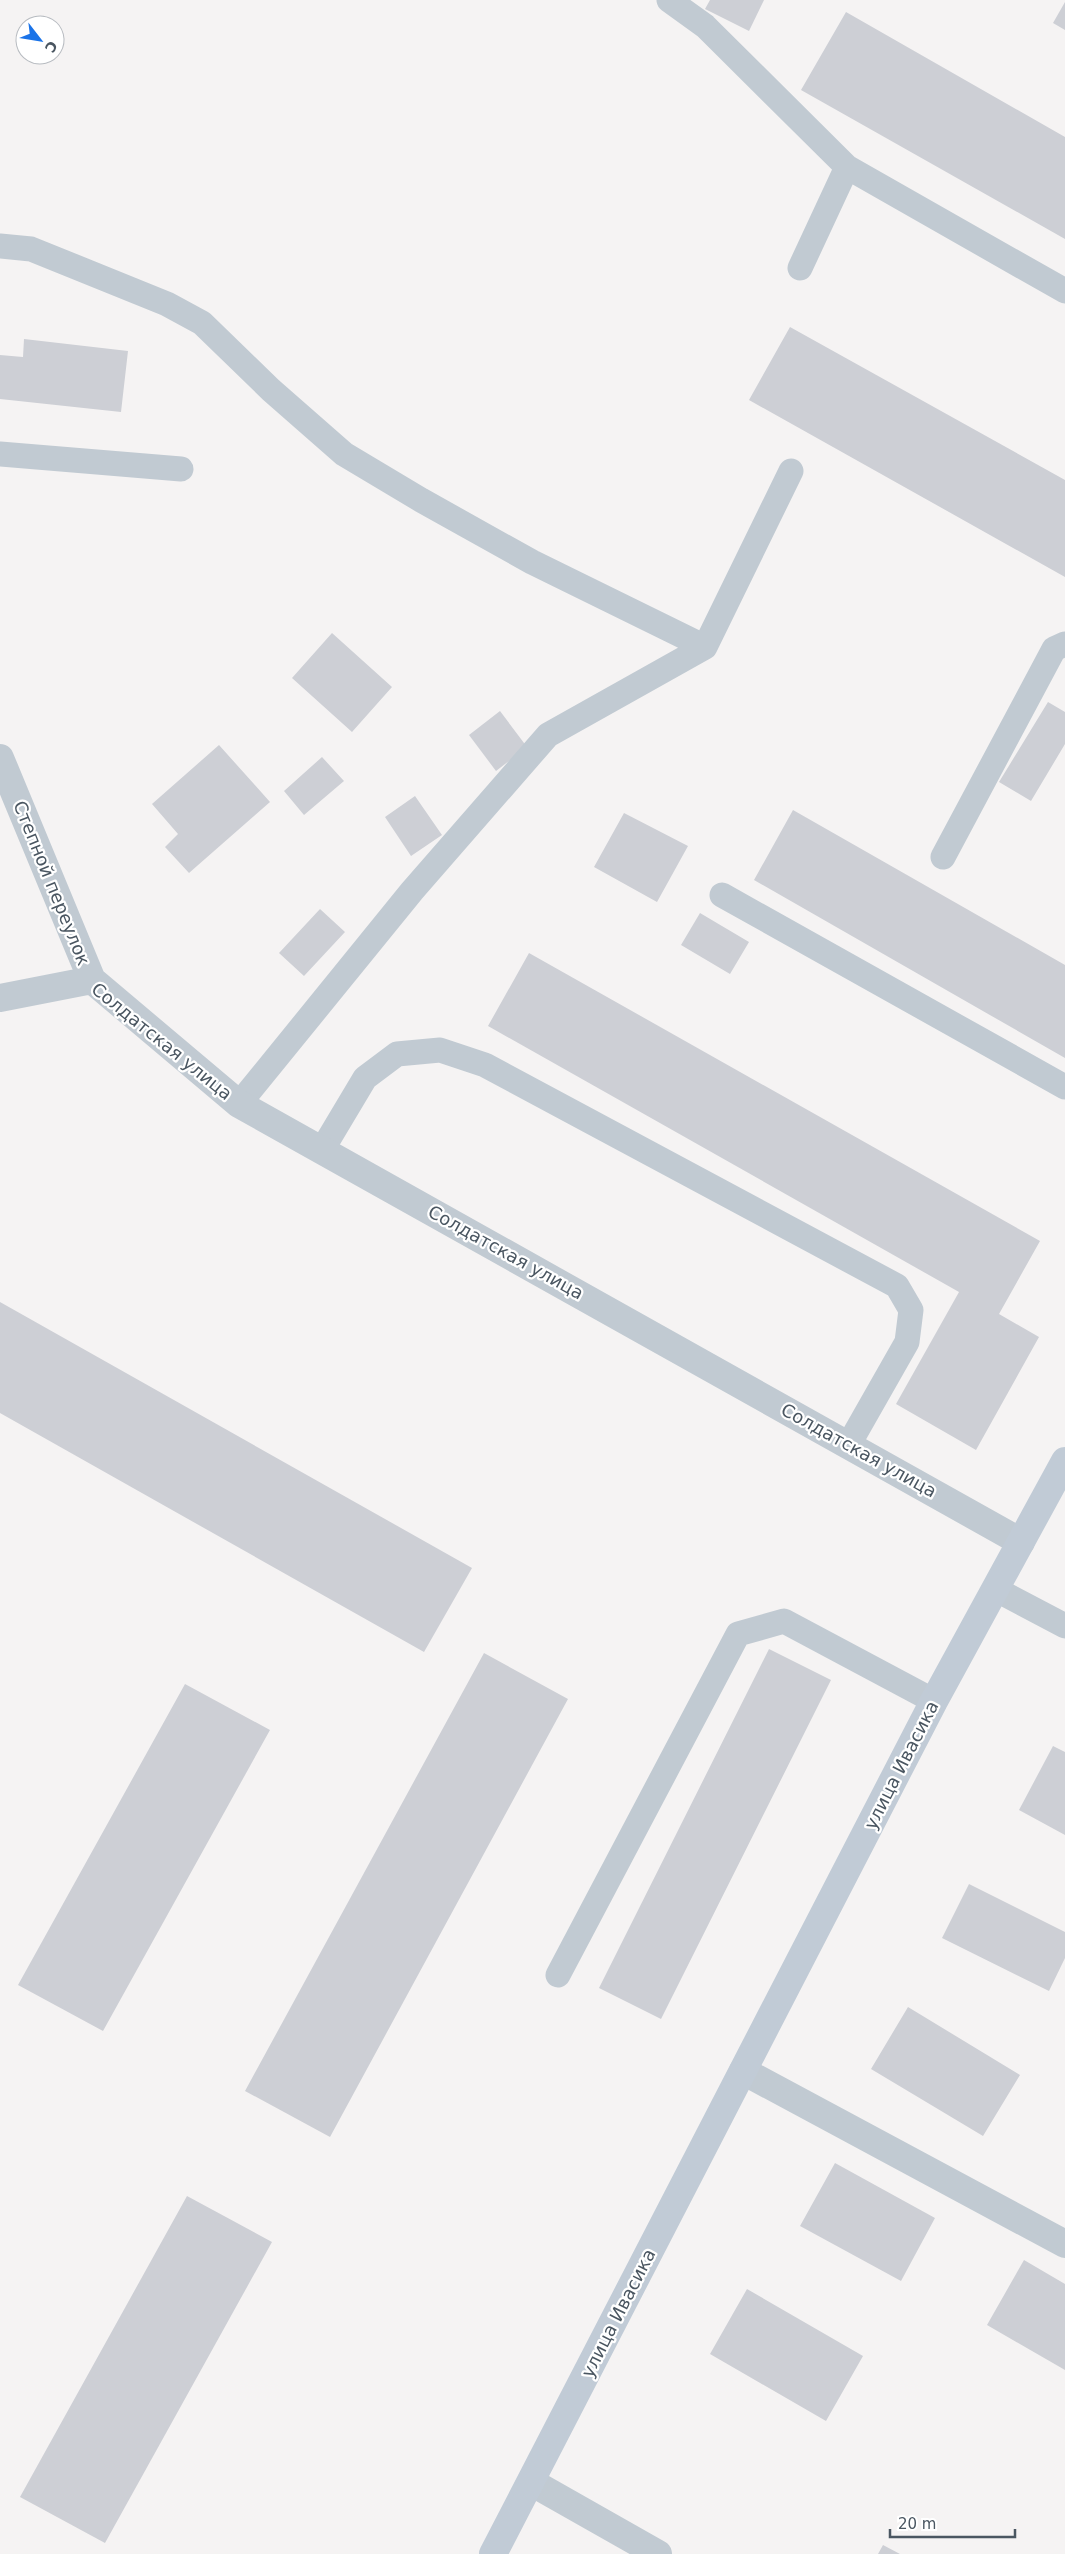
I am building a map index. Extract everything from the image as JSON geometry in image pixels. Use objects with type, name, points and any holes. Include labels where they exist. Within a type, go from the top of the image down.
[{"type":"main road","name":"улица Ивасика","points":[[493,2554],[934,1701],[1065,1462]]},
{"type":"street","name":"Степной переулок","points":[[0,758],[92,980]]},
{"type":"street","name":"Солдатская улица","points":[[0,998],[92,980],[239,1104],[1021,1542]]},
{"type":"street","points":[[743,2071],[1065,2244]]},
{"type":"street","points":[[531,2482],[658,2554]]},
{"type":"lane","points":[[670,0],[706,26],[847,167],[1065,291]]},
{"type":"lane","points":[[800,268],[847,167]]},
{"type":"lane","points":[[0,246],[31,249],[167,304],[202,323],[271,390],[344,454],[421,500],[532,562],[705,647]]},
{"type":"lane","points":[[0,454],[181,469]]},
{"type":"lane","points":[[239,1104],[412,891],[548,735],[705,647],[791,471]]},
{"type":"lane","points":[[943,857],[1054,649],[1065,644]]},
{"type":"lane","points":[[722,895],[1065,1087]]},
{"type":"lane","points":[[322,1150],[364,1078],[397,1054],[440,1050],[485,1065],[897,1286],[911,1310],[906,1342],[849,1444]]},
{"type":"lane","points":[[995,1589],[1065,1626]]},
{"type":"lane","points":[[558,1975],[738,1634],[784,1621],[934,1701]]},
{"type":"building","points":[[710,0],[764,0],[749,31],[705,9]]},
{"type":"building","points":[[1065,2],[1065,30],[1053,23]]},
{"type":"building","points":[[846,12],[1065,137],[1065,239],[801,90]]},
{"type":"building","points":[[790,327],[1065,480],[1065,577],[749,400]]},
{"type":"building","points":[[24,339],[128,351],[121,412],[0,399],[0,355],[23,357]]},
{"type":"building","points":[[332,633],[392,687],[352,732],[292,678]]},
{"type":"building","points":[[1048,702],[1065,712],[1065,744],[1031,801],[999,782]]},
{"type":"building","points":[[500,711],[527,747],[496,771],[469,735]]},
{"type":"building","points":[[219,745],[270,802],[189,873],[165,847],[178,834],[152,804]]},
{"type":"building","points":[[322,757],[344,781],[304,815],[284,791]]},
{"type":"building","points":[[415,796],[442,835],[411,856],[385,817]]},
{"type":"building","points":[[793,810],[1065,965],[1065,1058],[754,880]]},
{"type":"building","points":[[624,813],[688,846],[657,902],[594,867]]},
{"type":"building","points":[[320,909],[345,932],[304,976],[279,953]]},
{"type":"building","points":[[700,913],[749,942],[730,974],[681,945]]},
{"type":"building","points":[[529,953],[1040,1241],[999,1314],[1039,1337],[976,1450],[896,1404],[959,1292],[488,1026]]},
{"type":"building","points":[[0,1302],[472,1568],[424,1652],[0,1413]]},
{"type":"building","points":[[769,1649],[831,1680],[661,2019],[599,1988]]},
{"type":"building","points":[[484,1653],[568,1699],[330,2137],[245,2091]]},
{"type":"building","points":[[185,1684],[270,1730],[103,2031],[18,1985]]},
{"type":"building","points":[[1053,1746],[1065,1752],[1065,1835],[1019,1810]]},
{"type":"building","points":[[969,1884],[1065,1932],[1065,1958],[1049,1991],[942,1938]]},
{"type":"building","points":[[908,2007],[1020,2075],[983,2136],[871,2069]]},
{"type":"building","points":[[835,2163],[935,2218],[901,2281],[800,2226]]},
{"type":"building","points":[[187,2196],[272,2242],[105,2543],[20,2497]]},
{"type":"building","points":[[1024,2260],[1065,2284],[1065,2370],[987,2325]]},
{"type":"building","points":[[747,2289],[863,2356],[826,2421],[710,2354]]},
{"type":"building","points":[[883,2545],[900,2554],[878,2554]]}]
